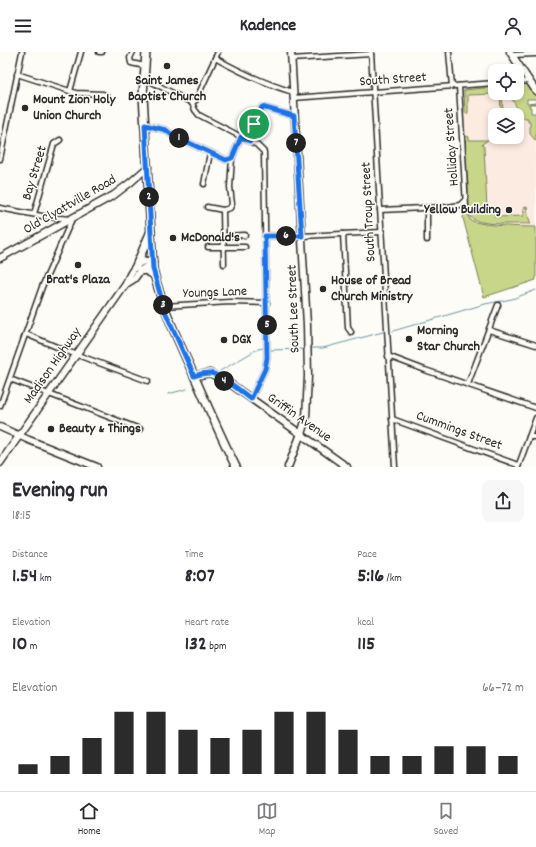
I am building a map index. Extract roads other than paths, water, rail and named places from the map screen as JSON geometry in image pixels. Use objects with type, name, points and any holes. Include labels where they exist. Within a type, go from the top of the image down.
[{"type":"main road","points":[[146,52],[143,95],[154,275],[164,306],[216,427],[236,467]]},
{"type":"main road","points":[[151,229],[138,268],[148,271],[154,275]]},
{"type":"street","points":[[0,159],[22,52]]},
{"type":"street","points":[[70,91],[81,52]]},
{"type":"street","points":[[133,52],[130,58],[131,63],[145,66],[150,52]]},
{"type":"street","points":[[192,103],[196,100],[218,52]]},
{"type":"street","name":"South Lee Street","points":[[288,467],[301,434],[306,413],[308,360],[291,52]]},
{"type":"street","points":[[450,52],[452,86]]},
{"type":"street","points":[[291,59],[371,53]]},
{"type":"street","name":"South Troup Street","points":[[371,53],[395,467]]},
{"type":"street","points":[[511,54],[536,54]]},
{"type":"street","points":[[511,54],[536,91]]},
{"type":"street","name":"South Street","points":[[215,58],[240,72],[293,95],[374,93],[488,84]]},
{"type":"street","points":[[17,74],[81,94],[103,94],[108,97]]},
{"type":"street","points":[[144,78],[192,103],[199,115],[260,147],[264,155],[267,353],[265,366],[251,399]]},
{"type":"street","points":[[524,81],[529,81]]},
{"type":"street","name":"Holliday Street","points":[[459,86],[466,206]]},
{"type":"street","points":[[250,141],[249,138],[262,107],[294,116]]},
{"type":"street","points":[[145,125],[166,130],[172,135],[226,160],[232,158]]},
{"type":"street","points":[[207,207],[223,210],[230,208],[232,204],[230,187],[232,158],[241,137]]},
{"type":"street","name":"Bay Street","points":[[34,214],[54,144],[60,140]]},
{"type":"street","points":[[204,184],[210,153]]},
{"type":"street","name":"Old Clyattville Road","points":[[0,258],[114,195],[148,167]]},
{"type":"street","points":[[380,210],[427,209],[460,205],[466,199]]},
{"type":"street","points":[[0,208],[72,219],[50,269],[0,406]]},
{"type":"street","points":[[426,240],[427,209]]},
{"type":"street","points":[[223,210],[224,264]]},
{"type":"street","points":[[265,236],[302,236],[382,232]]},
{"type":"street","points":[[343,234],[348,328],[351,332]]},
{"type":"street","points":[[224,236],[245,235]]},
{"type":"street","points":[[208,247],[245,247]]},
{"type":"street","points":[[138,268],[143,260],[148,259],[153,262]]},
{"type":"street","name":"Madison Highway","points":[[0,463],[126,284],[128,277],[138,268]]},
{"type":"street","name":"Youngs Lane","points":[[164,306],[230,302],[267,303]]},
{"type":"street","points":[[468,384],[498,305]]},
{"type":"street","points":[[489,330],[536,346]]},
{"type":"street","points":[[26,334],[148,381]]},
{"type":"street","points":[[388,356],[536,408]]},
{"type":"street","name":"Griffin Avenue","points":[[194,376],[213,374],[232,385],[347,467]]},
{"type":"street","points":[[10,379],[140,429]]},
{"type":"street","points":[[518,466],[536,418]]},
{"type":"street","name":"Cummings Street","points":[[392,419],[518,466]]},
{"type":"street","points":[[0,427],[98,467]]},
{"type":"street","points":[[529,437],[536,437]]},
{"type":"waterway","points":[[393,331],[485,304],[512,299],[536,290]]},
{"type":"waterway","points":[[311,348],[323,348],[383,332]]},
{"type":"waterway","points":[[220,371],[258,349],[264,348]]},
{"type":"waterway","points":[[270,350],[305,349]]},
{"type":"waterway","points":[[168,394],[187,389]]},
{"type":"place","name":"Saint James Baptist Church","points":[[167,66]]},
{"type":"place","name":"Mount Zion Holy Union Church","points":[[25,108]]},
{"type":"place","name":"Yellow Building","points":[[509,210]]},
{"type":"place","name":"McDonald's","points":[[173,238]]},
{"type":"place","name":"Brat's Plaza","points":[[78,265]]},
{"type":"place","name":"House of Bread Church Ministry","points":[[323,289]]},
{"type":"place","name":"Morning Star Church","points":[[409,339]]},
{"type":"place","name":"DGX","points":[[224,340]]},
{"type":"place","name":"Beauty & Things","points":[[51,429]]}]
